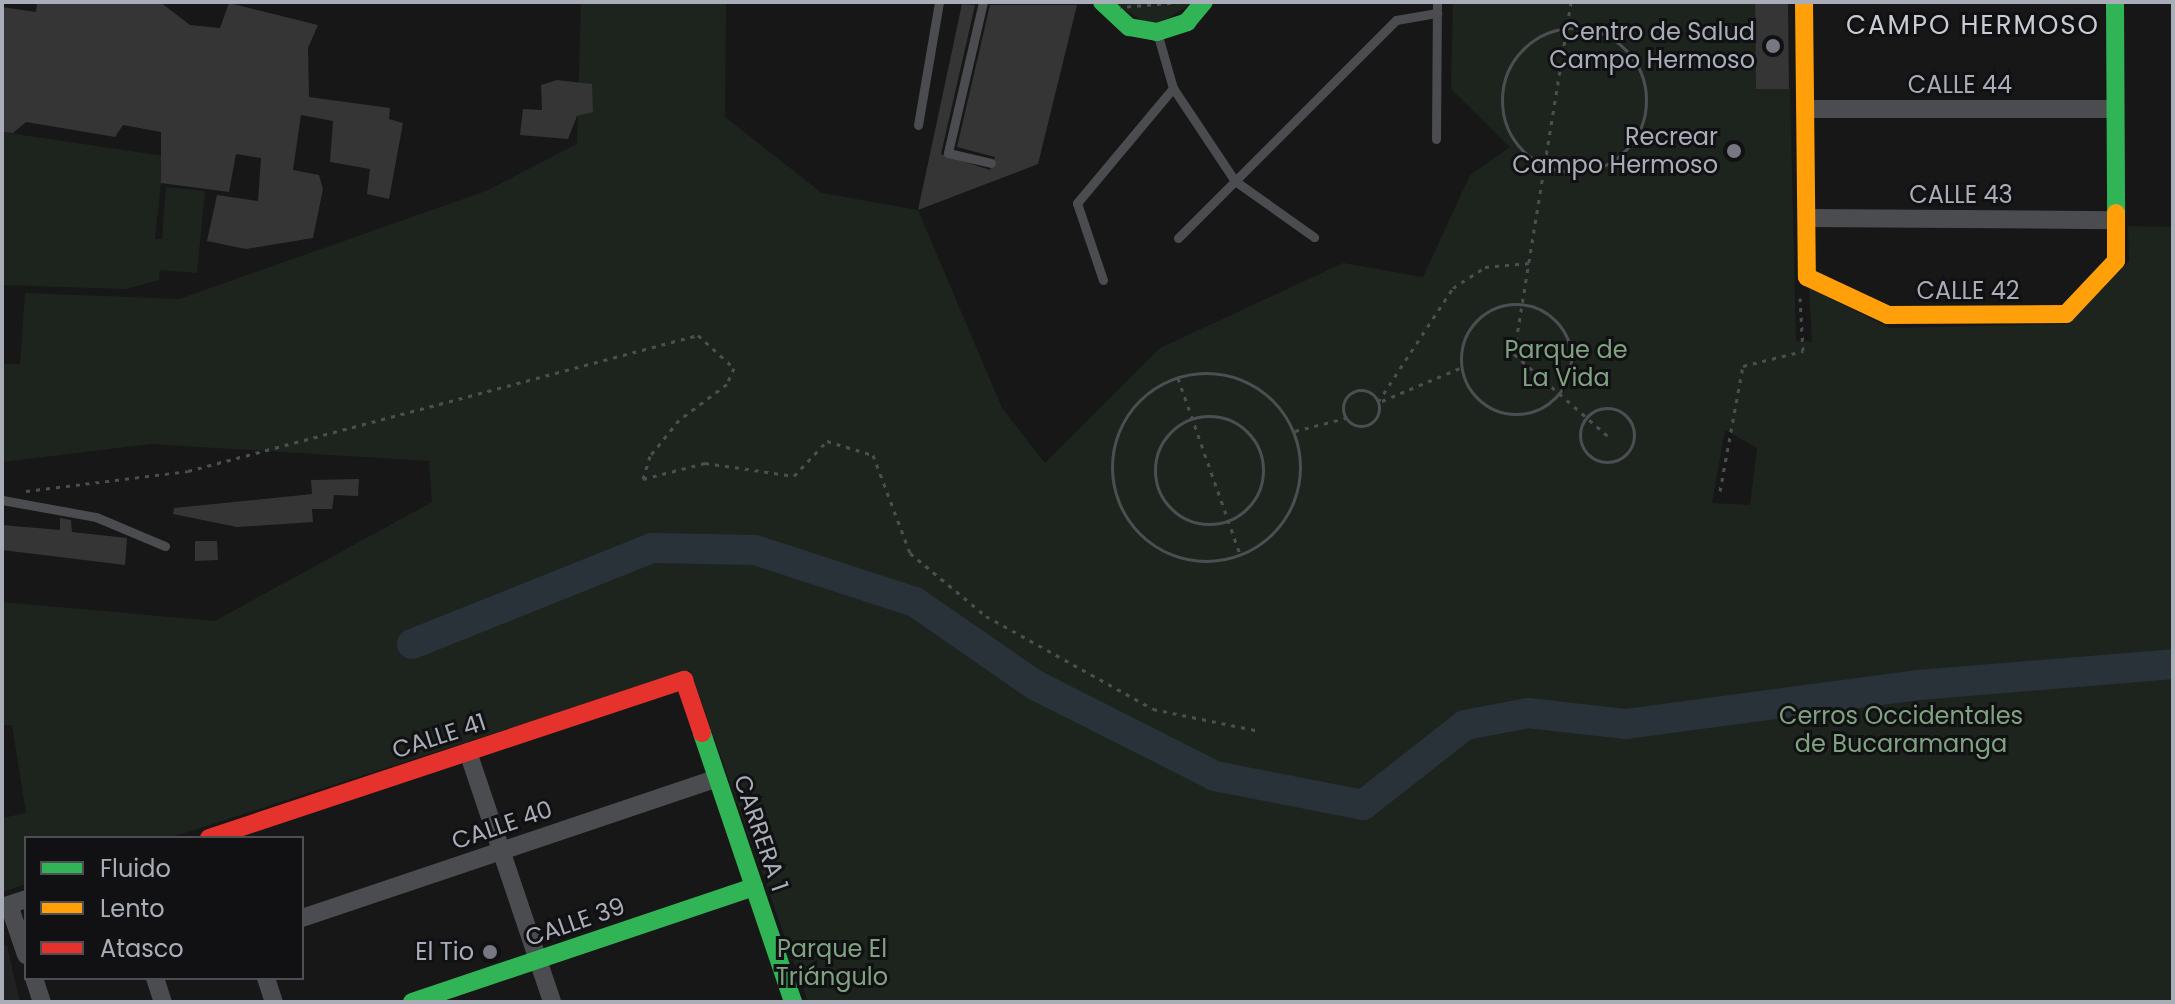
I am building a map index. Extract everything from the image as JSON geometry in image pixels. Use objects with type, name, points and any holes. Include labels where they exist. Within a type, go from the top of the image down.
[{"type":"street","points":[[1111,5],[1129,27],[1157,32],[1187,22],[1204,2]]},
{"type":"street","points":[[1804,2],[1807,277]]},
{"type":"street","points":[[2115,2],[2115,220]]},
{"type":"street","name":"CALLE 44","points":[[1806,109],[2115,109]]},
{"type":"street","name":"CALLE 43","points":[[1807,218],[2115,220]]},
{"type":"street","name":"CALLE 42","points":[[1807,277],[1888,315],[2066,314],[2116,261],[2115,220]]},
{"type":"street","name":"CALLE 41","points":[[219,836],[684,680]]},
{"type":"street","name":"CARRERA 1","points":[[684,680],[792,999]]},
{"type":"street","points":[[468,752],[552,1002]]},
{"type":"street","name":"CALLE 40","points":[[304,917],[717,778]]},
{"type":"street","name":"CALLE 39","points":[[412,1002],[754,887]]},
{"type":"street","points":[[12,903],[24,948]]},
{"type":"street","points":[[35,980],[42,1002]]},
{"type":"street","points":[[156,980],[163,1002]]},
{"type":"street","points":[[267,980],[274,1002]]},
{"type":"street","points":[[772,1002],[792,999]]},
{"type":"lane","points":[[918,125],[939,2]]},
{"type":"lane","points":[[983,2],[948,153],[991,163]]},
{"type":"lane","points":[[1436,139],[1437,2]]},
{"type":"lane","points":[[1178,238],[1396,20],[1437,13]]},
{"type":"lane","points":[[1157,32],[1173,88],[1235,181],[1314,237]]},
{"type":"lane","points":[[1103,280],[1077,203],[1173,88]]},
{"type":"lane","points":[[2,500],[96,517],[165,546]]},
{"type":"path","points":[[1111,5],[1181,2],[1112,2]]},
{"type":"path","points":[[1571,2],[1514,354],[1611,439]]},
{"type":"path","points":[[1566,29],[1608,37],[1626,51],[1646,93],[1645,116],[1621,156],[1601,168],[1579,173],[1544,166],[1514,142],[1501,95],[1520,50],[1566,29]]},
{"type":"path","points":[[1294,431],[1346,418],[1372,423],[1378,402],[1453,288],[1485,267],[1529,263]]},
{"type":"path","points":[[1720,491],[1743,366],[1803,351],[1800,287],[1807,277]]},
{"type":"path","points":[[1522,304],[1543,311],[1567,336],[1571,371],[1559,393],[1534,412],[1496,411],[1479,401],[1461,368],[1466,333],[1477,319],[1522,304]]},
{"type":"path","points":[[17,492],[188,471],[698,335],[734,368],[727,384],[670,432],[643,479],[705,463],[794,476],[827,441],[873,455],[910,553],[986,616],[1153,709],[1260,731]]},
{"type":"path","points":[[1378,402],[1461,368]]},
{"type":"path","points":[[1227,375],[1255,386],[1294,431],[1297,494],[1283,523],[1240,554],[1199,561],[1168,553],[1122,510],[1113,479],[1124,420],[1142,397],[1178,378],[1227,375]]},
{"type":"path","points":[[1178,378],[1240,554]]},
{"type":"path","points":[[1346,418],[1344,401],[1353,392],[1365,390],[1378,402]]},
{"type":"path","points":[[1606,407],[1623,413],[1634,428],[1628,452],[1605,462],[1589,455],[1581,439],[1587,417],[1606,407]]},
{"type":"path","points":[[1192,418],[1240,424],[1262,454],[1260,490],[1228,520],[1184,518],[1160,493],[1155,476],[1162,442],[1192,418]]},
{"type":"shaded area","points":[[2,944],[7,946],[20,1002],[2,1002]]},
{"type":"green space","name":"Cerros Occidentales de Bucaramanga","points":[[726,2],[725,117],[822,193],[918,210],[1002,408],[1045,463],[1160,348],[1343,263],[1423,277],[1470,175],[1510,147],[1451,89],[1453,2],[1755,3],[1756,89],[1790,89],[1796,341],[1812,342],[1809,288],[1890,328],[2069,324],[2129,261],[2128,226],[2173,227],[2173,1002],[808,1002],[690,670],[175,836],[24,836],[24,885],[2,892],[2,818],[26,813],[12,725],[2,725],[2,602],[215,621],[432,502],[429,461],[151,444],[2,462],[2,364],[20,364],[25,293],[179,299],[486,191],[577,144],[581,3]],"holes":[[[1725,430],[1757,448],[1750,505],[1712,503]]]},
{"type":"green space","points":[[1110,2],[1194,2],[1154,27]]},
{"type":"green space","points":[[2,132],[164,156],[155,239],[162,239],[166,187],[205,191],[197,273],[160,270],[159,280],[126,289],[2,285]]},
{"type":"building","points":[[37,2],[160,2],[190,25],[220,28],[229,3],[318,25],[308,48],[309,97],[390,108],[389,119],[403,123],[389,199],[367,194],[370,169],[330,162],[333,121],[301,115],[293,170],[319,175],[323,189],[313,238],[246,249],[207,241],[217,195],[258,201],[261,158],[236,154],[229,192],[161,183],[161,132],[123,125],[115,137],[26,122],[13,133],[2,132],[2,7],[36,12]]},
{"type":"building","name":"Centro de Salud Campo Hermoso","points":[[1755,3],[1788,3],[1789,89],[1756,89]]},
{"type":"building","points":[[962,4],[975,5],[941,154],[990,170],[995,157],[957,147],[990,5],[1077,5],[1038,164],[918,210]]},
{"type":"building","points":[[557,80],[592,84],[593,112],[577,116],[568,139],[520,135],[523,109],[542,110],[541,85]]},
{"type":"building","points":[[359,479],[358,496],[334,495],[332,509],[312,509],[313,522],[237,527],[173,514],[174,508],[312,494],[311,480]]},
{"type":"building","points":[[60,518],[71,520],[72,532],[127,538],[125,565],[2,550],[2,525],[60,530]]},
{"type":"building","points":[[195,541],[217,541],[218,560],[195,561]]},
{"type":"waterway","points":[[412,644],[652,548],[755,550],[915,602],[1035,685],[1215,776],[1363,805],[1465,725],[1528,713],[1626,724],[1919,685],[2173,664]]},
{"type":"traffic: fast","points":[[1102,2],[1129,27],[1157,32],[1187,22],[1204,2]]},
{"type":"traffic: fast","points":[[2115,2],[2116,213]]},
{"type":"traffic: fast","points":[[702,733],[793,1002]]},
{"type":"traffic: fast","points":[[412,1002],[754,887]]},
{"type":"traffic: slow","points":[[1804,2],[1807,277],[1888,315],[2066,314],[2116,261],[2116,213]]},
{"type":"traffic: jam","points":[[215,836],[684,680],[702,733]]},
{"type":"place","name":"Centro de Salud Campo Hermoso","points":[[1773,46]]},
{"type":"place","name":"Recrear Campo Hermoso","points":[[1734,151]]},
{"type":"place","name":"El Tio","points":[[490,952]]},
{"type":"district","name":"CAMPO HERMOSO","points":[[1973,26]]},
{"type":"park label","name":"Parque de La Vida","points":[[1566,364]]},
{"type":"park label","name":"Parque El Triángulo","points":[[832,963]]}]
